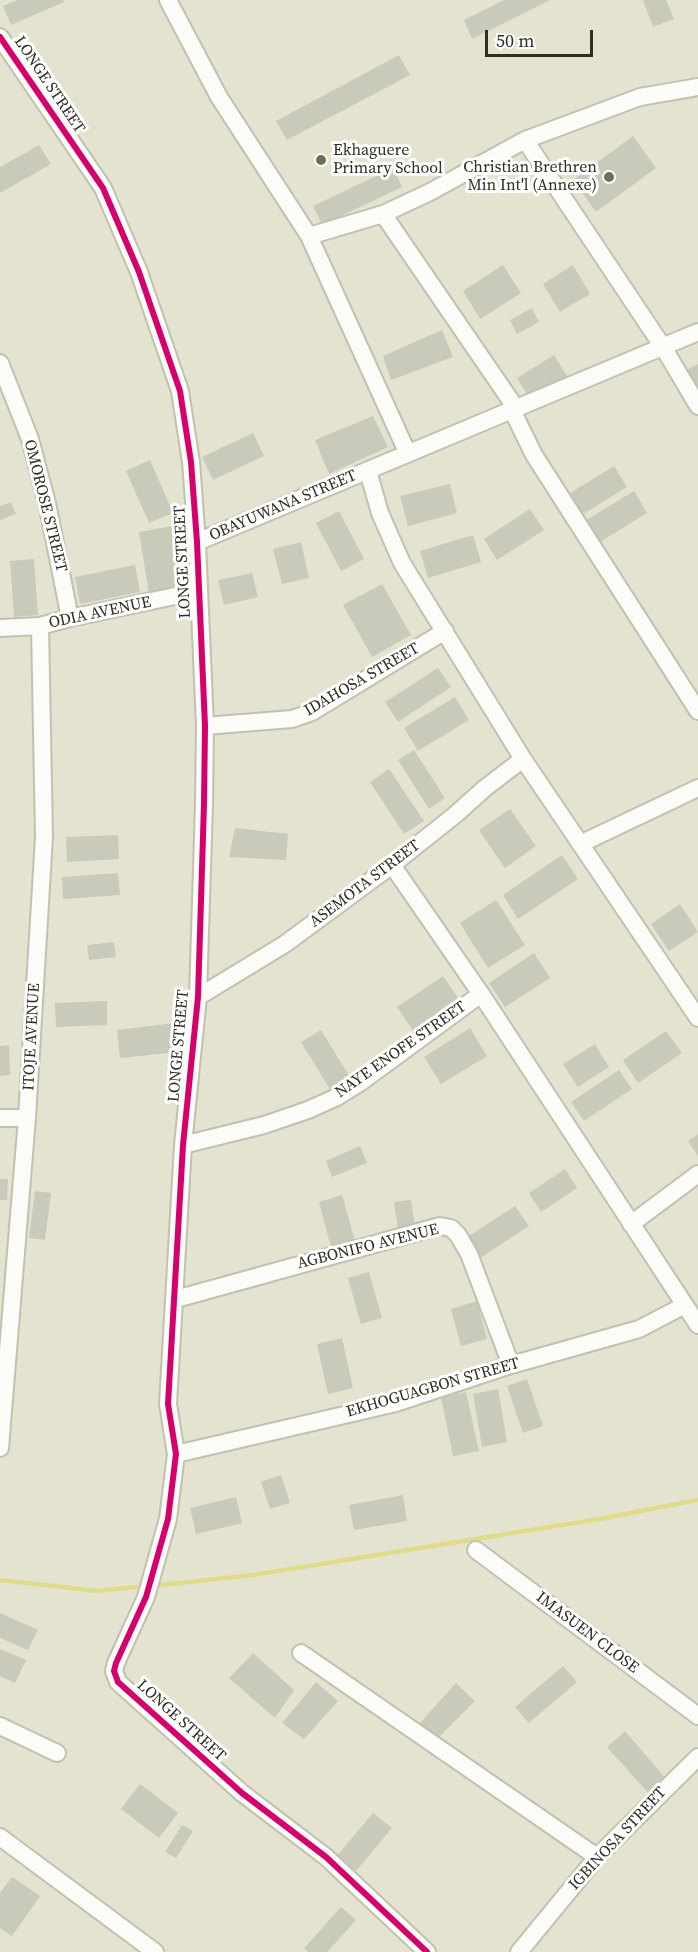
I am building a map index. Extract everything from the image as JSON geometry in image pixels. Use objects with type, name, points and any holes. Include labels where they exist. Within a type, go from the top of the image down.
[{"type":"street","points":[[168,0],[219,97],[309,236],[408,454]]},
{"type":"street","name":"LONGE STREET","points":[[0,37],[103,188],[139,272],[180,391],[191,462],[197,542],[205,726],[198,997],[183,1145],[176,1299],[168,1404],[176,1454],[168,1519],[146,1597],[114,1671],[118,1682],[242,1793],[326,1857],[427,1952]]},
{"type":"street","points":[[309,236],[383,214],[430,192],[525,140],[640,97],[698,87]]},
{"type":"street","points":[[525,140],[663,347],[698,406]]},
{"type":"street","points":[[383,214],[510,401],[512,410],[534,455],[698,711]]},
{"type":"street","name":"OBAYUWANA STREET","points":[[197,542],[698,333]]},
{"type":"street","name":"OMOROSE STREET","points":[[0,363],[30,439],[70,618]]},
{"type":"street","points":[[368,471],[380,513],[402,563],[524,759],[698,1018]]},
{"type":"street","name":"ODIA AVENUE","points":[[0,628],[40,626],[199,591]]},
{"type":"street","name":"ITOJE AVENUE","points":[[0,1448],[27,1118],[44,837],[40,626]]},
{"type":"street","name":"IDAHOSA STREET","points":[[205,726],[292,719],[312,712],[445,631]]},
{"type":"street","name":"ASEMOTA STREET","points":[[198,997],[285,944],[392,865],[485,788],[524,759]]},
{"type":"street","points":[[580,844],[698,788]]},
{"type":"street","points":[[392,865],[480,994],[698,1325]]},
{"type":"street","name":"NAYE ENOFE STREET","points":[[183,1145],[264,1125],[337,1097],[361,1082],[480,994]]},
{"type":"street","points":[[0,1118],[27,1118]]},
{"type":"street","points":[[631,1224],[698,1174]]},
{"type":"street","name":"AGBONIFO AVENUE","points":[[176,1299],[440,1226],[451,1228],[459,1235],[469,1254],[511,1365]]},
{"type":"street","name":"EKHOGUAGBON STREET","points":[[176,1454],[396,1403],[511,1365],[639,1329],[685,1305]]},
{"type":"street","name":"IMASUEN CLOSE","points":[[476,1550],[698,1716]]},
{"type":"street","points":[[301,1653],[597,1857]]},
{"type":"street","points":[[0,1726],[57,1753]]},
{"type":"street","name":"IGBINOSA STREET","points":[[519,1952],[597,1857],[698,1757]]},
{"type":"street","points":[[1,1838],[155,1952]]},
{"type":"building","points":[[17,0],[63,0],[64,2],[11,25],[3,6]]},
{"type":"building","points":[[504,0],[550,0],[472,39],[464,20]]},
{"type":"building","points":[[643,0],[666,0],[674,19],[653,27]]},
{"type":"building","points":[[399,55],[410,75],[287,140],[276,121]]},
{"type":"building","points":[[633,136],[656,168],[596,212],[573,180]]},
{"type":"building","points":[[39,145],[51,164],[0,193],[0,167]]},
{"type":"building","points":[[393,168],[402,187],[322,225],[313,206]]},
{"type":"building","points":[[503,265],[521,293],[480,319],[463,291]]},
{"type":"building","points":[[573,265],[590,294],[560,312],[543,284]]},
{"type":"building","points":[[532,308],[539,322],[517,334],[510,320]]},
{"type":"building","points":[[442,330],[453,357],[391,380],[383,356]]},
{"type":"building","points":[[554,355],[570,381],[533,404],[517,378]]},
{"type":"building","points":[[698,364],[698,393],[686,370]]},
{"type":"building","points":[[373,416],[388,447],[329,474],[315,440]]},
{"type":"building","points":[[253,433],[264,456],[213,480],[202,457]]},
{"type":"building","points":[[150,460],[173,513],[149,523],[126,471]]},
{"type":"building","points":[[614,466],[627,487],[583,514],[570,493]]},
{"type":"building","points":[[450,484],[457,513],[408,526],[400,496]]},
{"type":"building","points":[[634,491],[647,513],[600,542],[586,520]]},
{"type":"building","points":[[11,502],[16,514],[0,520],[0,506]]},
{"type":"building","points":[[530,509],[544,530],[497,560],[484,539]]},
{"type":"building","points":[[339,511],[364,559],[341,571],[316,523]]},
{"type":"building","points":[[172,526],[182,588],[149,594],[139,532]]},
{"type":"building","points":[[473,535],[481,562],[428,578],[420,551]]},
{"type":"building","points":[[301,542],[309,578],[282,584],[273,549]]},
{"type":"building","points":[[34,559],[38,615],[14,617],[10,561]]},
{"type":"building","points":[[135,565],[140,592],[80,604],[75,577]]},
{"type":"building","points":[[252,573],[258,597],[224,605],[218,580]]},
{"type":"building","points":[[382,584],[411,635],[372,657],[343,605]]},
{"type":"building","points":[[438,668],[451,687],[398,722],[385,702]]},
{"type":"building","points":[[455,697],[469,720],[418,751],[404,728]]},
{"type":"building","points":[[414,750],[445,798],[429,809],[398,760]]},
{"type":"building","points":[[389,769],[424,821],[404,834],[370,782]]},
{"type":"building","points":[[510,809],[536,846],[505,868],[479,830]]},
{"type":"building","points":[[235,828],[288,834],[286,860],[229,857]]},
{"type":"building","points":[[118,835],[119,859],[67,862],[66,837]]},
{"type":"building","points":[[562,855],[578,879],[518,919],[503,895]]},
{"type":"building","points":[[118,873],[120,895],[63,899],[62,877]]},
{"type":"building","points":[[496,900],[525,945],[488,968],[460,923]]},
{"type":"building","points":[[680,904],[698,932],[669,951],[651,924]]},
{"type":"building","points":[[114,942],[116,957],[89,960],[87,945]]},
{"type":"building","points":[[534,953],[550,978],[505,1007],[489,983]]},
{"type":"building","points":[[443,976],[460,1001],[414,1032],[397,1007]]},
{"type":"building","points":[[107,1001],[107,1025],[56,1027],[55,1003]]},
{"type":"building","points":[[175,1023],[178,1052],[120,1058],[117,1030]]},
{"type":"building","points":[[470,1028],[487,1056],[441,1084],[424,1057]]},
{"type":"building","points":[[321,1030],[351,1079],[331,1091],[301,1042]]},
{"type":"building","points":[[666,1031],[682,1053],[638,1083],[623,1060]]},
{"type":"building","points":[[595,1044],[609,1067],[578,1087],[563,1064]]},
{"type":"building","points":[[9,1045],[10,1075],[0,1076],[0,1046]]},
{"type":"building","points":[[619,1070],[632,1089],[584,1121],[571,1102]]},
{"type":"building","points":[[698,1134],[698,1156],[688,1141]]},
{"type":"building","points":[[360,1146],[367,1163],[332,1177],[326,1161]]},
{"type":"building","points":[[565,1169],[577,1188],[541,1212],[529,1193]]},
{"type":"building","points":[[0,1179],[8,1179],[7,1200],[0,1200]]},
{"type":"building","points":[[35,1191],[51,1193],[45,1240],[29,1238]]},
{"type":"building","points":[[342,1195],[357,1248],[333,1255],[319,1202]]},
{"type":"building","points":[[411,1200],[415,1227],[398,1230],[394,1202]]},
{"type":"building","points":[[515,1206],[529,1226],[480,1258],[467,1237]]},
{"type":"building","points":[[369,1272],[382,1318],[361,1324],[348,1278]]},
{"type":"building","points":[[477,1301],[487,1339],[461,1346],[451,1309]]},
{"type":"building","points":[[342,1338],[353,1388],[328,1394],[317,1344]]},
{"type":"building","points":[[527,1379],[543,1426],[523,1433],[507,1386]]},
{"type":"building","points":[[498,1389],[507,1442],[482,1447],[473,1394]]},
{"type":"building","points":[[466,1392],[479,1451],[453,1456],[441,1397]]},
{"type":"building","points":[[281,1475],[290,1503],[270,1509],[261,1482]]},
{"type":"building","points":[[403,1495],[407,1521],[354,1530],[349,1505]]},
{"type":"building","points":[[236,1497],[242,1523],[196,1534],[190,1508]]},
{"type":"building","points":[[0,1613],[38,1630],[28,1650],[0,1638]]},
{"type":"building","points":[[0,1649],[26,1660],[15,1683],[0,1676]]},
{"type":"building","points":[[253,1653],[294,1690],[275,1718],[229,1678]]},
{"type":"building","points":[[563,1666],[577,1682],[529,1723],[515,1707]]},
{"type":"building","points":[[316,1682],[338,1701],[304,1739],[282,1723]]},
{"type":"building","points":[[456,1683],[475,1701],[438,1738],[419,1724]]},
{"type":"building","points":[[625,1731],[667,1780],[650,1795],[607,1747]]},
{"type":"building","points":[[140,1784],[178,1813],[159,1838],[121,1809]]},
{"type":"building","points":[[373,1813],[392,1828],[356,1871],[337,1856]]},
{"type":"building","points":[[182,1825],[193,1831],[176,1858],[165,1852]]},
{"type":"building","points":[[12,1877],[40,1896],[12,1936],[0,1928],[0,1893]]},
{"type":"building","points":[[341,1907],[356,1920],[327,1952],[308,1952],[304,1948]]},
{"type":"waterway","points":[[161,1585],[253,1575],[599,1519],[698,1500]]},
{"type":"waterway","points":[[0,1580],[98,1591],[136,1587]]},
{"type":"cycle path","points":[[0,37],[103,188],[139,272],[180,391],[191,462],[197,542],[205,726],[204,804],[198,997],[183,1145],[168,1404],[176,1454],[168,1519],[146,1597],[114,1671],[118,1682],[242,1793],[326,1857],[427,1952]]},
{"type":"place","name":"Ekhaguere Primary School","points":[[321,160]]},
{"type":"place","name":"Christian Brethren Min Int'l (Annexe)","points":[[609,177]]}]
